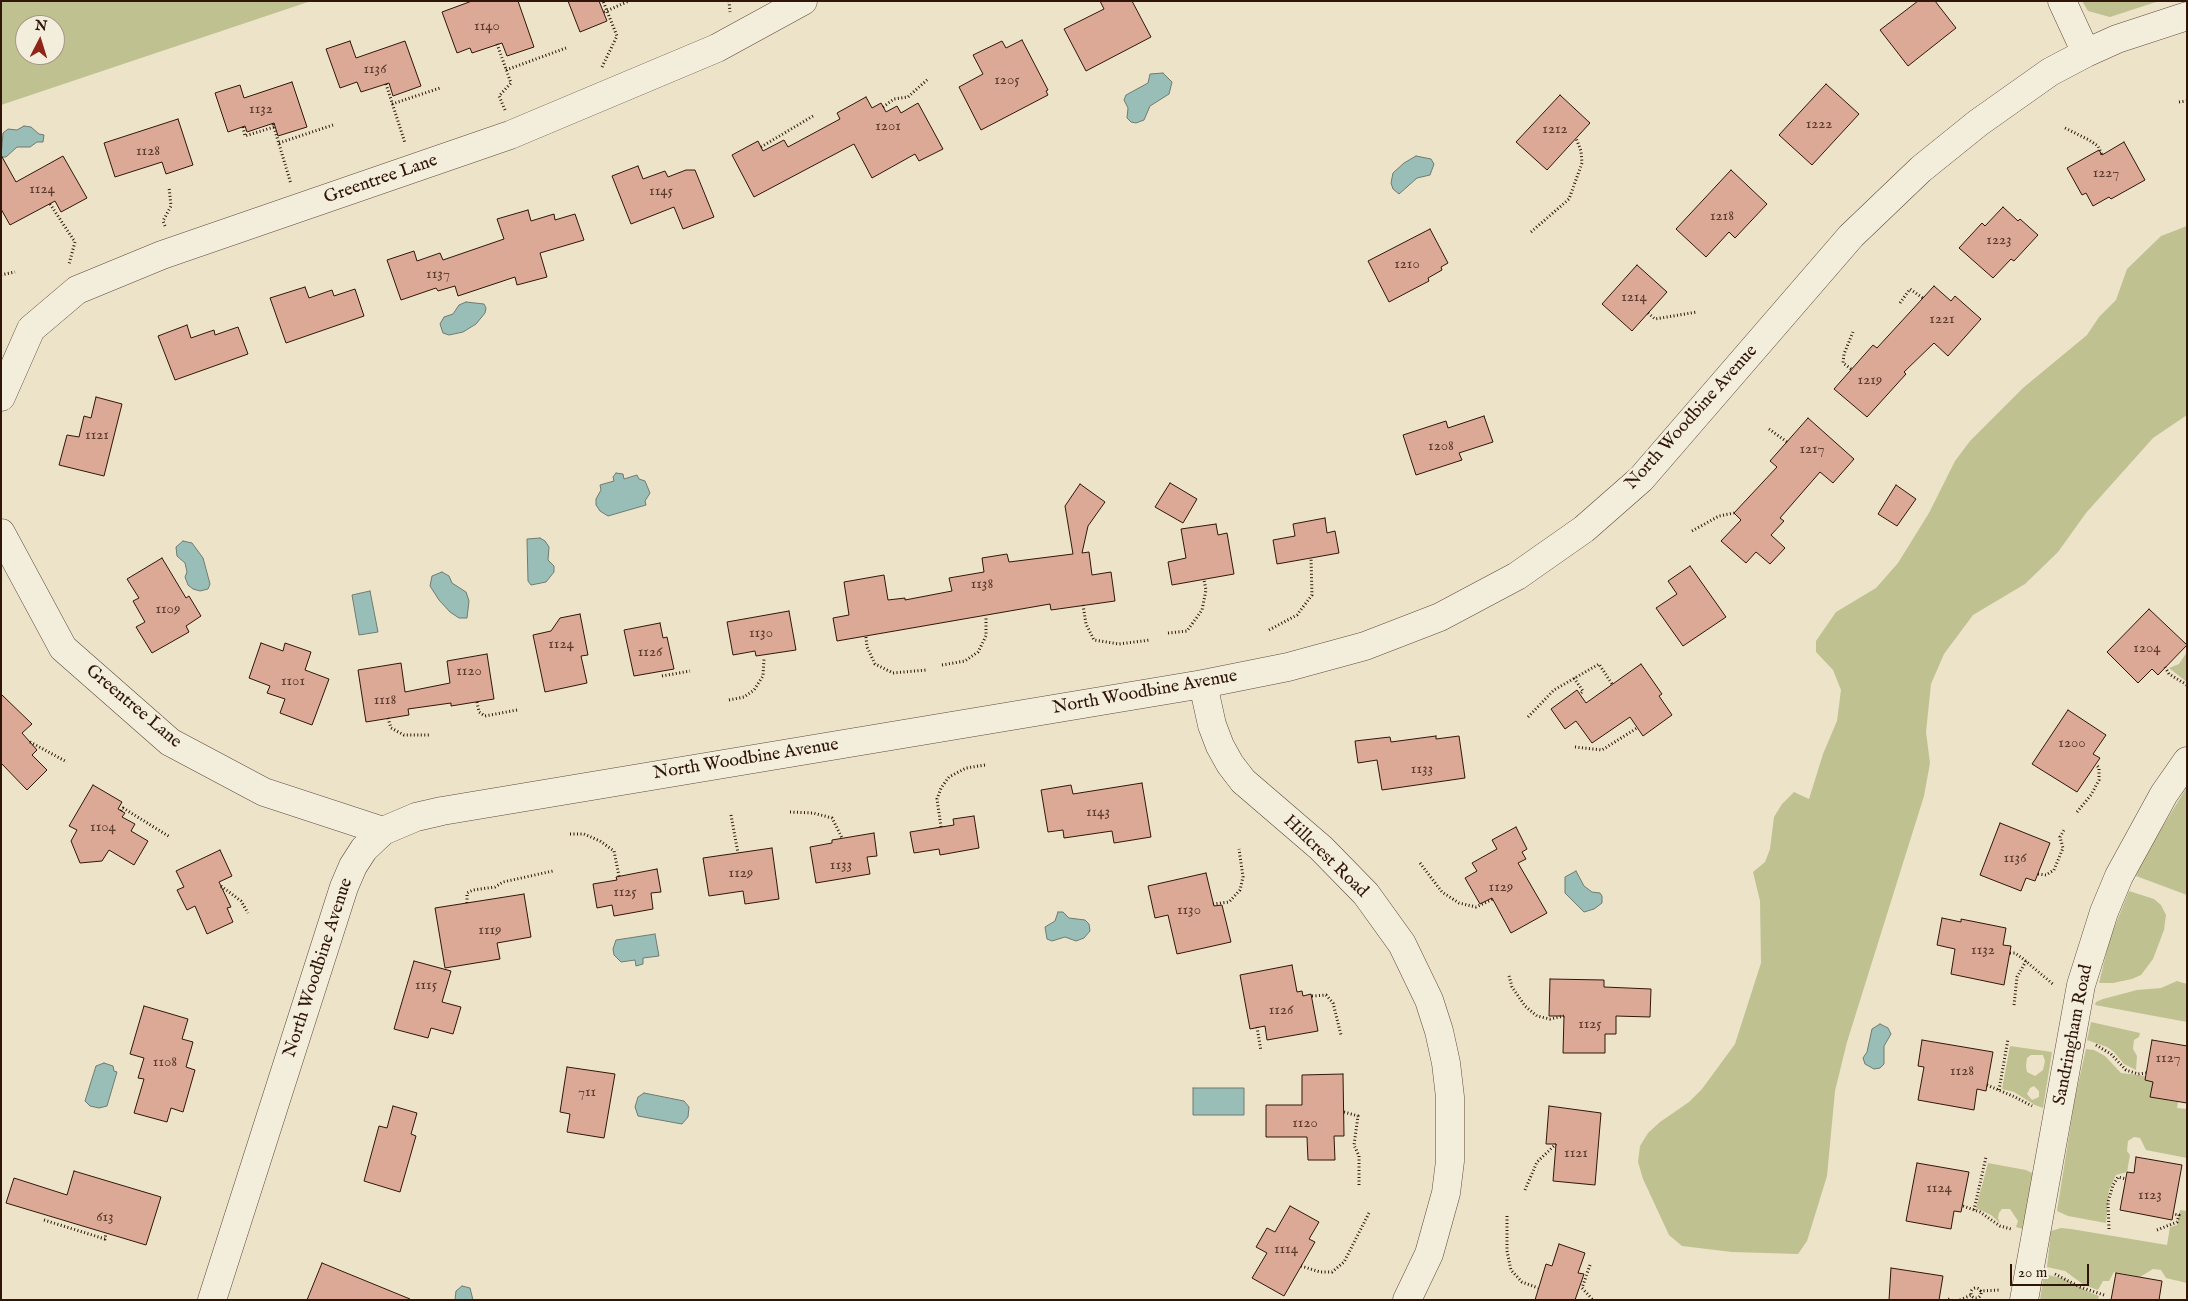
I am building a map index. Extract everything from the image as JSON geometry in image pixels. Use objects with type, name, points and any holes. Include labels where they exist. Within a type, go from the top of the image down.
[{"type":"street","name":"Greentree Lane","points":[[1,397],[31,329],[80,289],[172,252],[514,134],[717,48],[803,1]]},
{"type":"street","points":[[2062,1],[2086,53]]},
{"type":"street","name":"North Woodbine Avenue","points":[[212,1300],[344,887],[353,866],[364,849],[383,831],[416,817],[442,811],[1203,684],[1288,667],[1365,646],[1440,617],[1517,576],[1584,529],[1641,479],[1851,236],[1921,169],[1993,111],[2050,72],[2086,53],[2117,39],[2187,16]]},
{"type":"street","name":"Greentree Lane","points":[[1,533],[63,648],[170,742],[264,792],[383,831]]},
{"type":"street","name":"Hillcrest Road","points":[[1203,684],[1212,726],[1230,764],[1244,781],[1321,848],[1366,894],[1402,944],[1428,1000],[1439,1031],[1446,1063],[1450,1097],[1450,1161],[1446,1193],[1429,1254],[1407,1300]]},
{"type":"street","name":"Sandringham Road","points":[[2024,1300],[2080,990],[2096,934],[2119,876],[2160,801],[2187,760]]},
{"type":"path","points":[[603,1],[605,12],[617,36],[602,65],[611,93]]},
{"type":"path","points":[[605,12],[629,1]]},
{"type":"path","points":[[497,44],[511,83],[499,96],[514,134]]},
{"type":"path","points":[[506,70],[566,48]]},
{"type":"path","points":[[884,107],[894,99],[908,97],[928,79]]},
{"type":"path","points":[[386,84],[414,168]]},
{"type":"path","points":[[392,104],[440,88]]},
{"type":"path","points":[[2179,102],[2187,101]]},
{"type":"path","points":[[761,147],[814,116]]},
{"type":"path","points":[[243,127],[245,136],[274,125],[298,208]]},
{"type":"path","points":[[279,142],[333,125]]},
{"type":"path","points":[[2065,128],[2098,146],[2102,155]]},
{"type":"path","points":[[1531,232],[1568,199],[1582,163],[1581,151],[1576,138]]},
{"type":"path","points":[[169,187],[171,206],[163,221],[172,252]]},
{"type":"path","points":[[50,204],[75,242],[68,268],[80,289]]},
{"type":"path","points":[[1,274],[15,272]]},
{"type":"path","points":[[1900,303],[1910,289],[1923,298]]},
{"type":"path","points":[[1648,313],[1656,319],[1697,312]]},
{"type":"path","points":[[1851,369],[1844,363],[1844,354],[1853,332]]},
{"type":"path","points":[[1770,429],[1787,442]]},
{"type":"path","points":[[1692,530],[1719,516],[1734,513]]},
{"type":"path","points":[[1269,630],[1297,615],[1312,595],[1311,558]]},
{"type":"path","points":[[1168,633],[1187,631],[1202,610],[1206,590],[1204,580]]},
{"type":"path","points":[[1083,605],[1086,624],[1094,640],[1119,644],[1150,640]]},
{"type":"path","points":[[942,665],[965,661],[978,652],[986,636],[986,616]]},
{"type":"path","points":[[866,636],[867,647],[875,664],[893,673],[926,670]]},
{"type":"path","points":[[729,700],[744,697],[754,690],[763,676],[764,659]]},
{"type":"path","points":[[1528,717],[1554,690],[1599,664],[1612,684]]},
{"type":"path","points":[[2165,667],[2169,674],[2187,685]]},
{"type":"path","points":[[662,676],[690,670]]},
{"type":"path","points":[[1574,678],[1583,691],[1580,694]]},
{"type":"path","points":[[477,702],[479,712],[485,716],[517,710]]},
{"type":"path","points":[[388,718],[391,728],[404,735],[429,735]]},
{"type":"path","points":[[1575,747],[1602,750],[1638,728]]},
{"type":"path","points":[[30,742],[66,762]]},
{"type":"path","points":[[2077,812],[2091,795],[2099,780],[2099,768],[2096,764]]},
{"type":"path","points":[[942,827],[937,799],[941,788],[949,777],[966,768],[985,765]]},
{"type":"path","points":[[121,811],[123,808],[170,836]]},
{"type":"path","points":[[790,812],[813,813],[832,818],[842,838]]},
{"type":"path","points":[[730,815],[738,853]]},
{"type":"path","points":[[2038,874],[2046,875],[2054,870],[2063,848],[2060,837],[2064,830]]},
{"type":"path","points":[[570,834],[584,834],[600,840],[614,851],[619,876]]},
{"type":"path","points":[[1213,904],[1229,902],[1240,890],[1243,877],[1239,849]]},
{"type":"path","points":[[1420,863],[1442,892],[1459,904],[1476,907],[1493,899]]},
{"type":"path","points":[[467,903],[467,893],[473,890],[495,887],[503,882],[553,871]]},
{"type":"path","points":[[221,886],[240,901],[248,913]]},
{"type":"path","points":[[2010,953],[2014,953],[2026,961],[2049,982],[2080,990]]},
{"type":"path","points":[[2014,1005],[2017,977],[2026,961]]},
{"type":"path","points":[[1509,976],[1512,987],[1525,1006],[1537,1016],[1550,1018],[1564,1016]]},
{"type":"path","points":[[1312,996],[1326,995],[1333,1003],[1340,1035]]},
{"type":"path","points":[[1257,1027],[1260,1051]]},
{"type":"path","points":[[1999,1090],[2008,1039]]},
{"type":"path","points":[[2071,1040],[2103,1048],[2126,1070],[2138,1074],[2146,1073]]},
{"type":"path","points":[[1987,1085],[2038,1110],[2058,1114]]},
{"type":"path","points":[[1344,1112],[1358,1116],[1354,1145],[1359,1156],[1359,1187]]},
{"type":"path","points":[[1524,1190],[1537,1162],[1556,1144]]},
{"type":"path","points":[[1974,1210],[1986,1157]]},
{"type":"path","points":[[2109,1229],[2108,1202],[2113,1185],[2118,1178],[2126,1178]]},
{"type":"path","points":[[1962,1206],[1974,1210],[2000,1226],[2036,1232]]},
{"type":"path","points":[[1301,1266],[1320,1272],[1332,1272],[1344,1262],[1369,1213]]},
{"type":"path","points":[[2157,1230],[2178,1222],[2179,1215],[2173,1214]]},
{"type":"path","points":[[1507,1216],[1507,1251],[1511,1270],[1522,1282],[1538,1288]]},
{"type":"path","points":[[44,1220],[105,1239],[106,1234]]},
{"type":"path","points":[[1590,1265],[1582,1288],[1593,1300]]},
{"type":"path","points":[[2030,1268],[2061,1275],[2080,1287],[2104,1295]]},
{"type":"path","points":[[2096,1299],[2098,1293]]},
{"type":"path","points":[[1960,1300],[1971,1295]]},
{"type":"green space","points":[[1,1],[311,1],[1,105]]},
{"type":"green space","points":[[2082,1],[2159,1],[2110,17],[2088,11]]},
{"type":"green space","points":[[2187,226],[2187,415],[2153,438],[2086,513],[2058,552],[2025,584],[1973,615],[1944,654],[1931,684],[1926,732],[1930,763],[1924,796],[1847,1042],[1835,1091],[1827,1176],[1807,1241],[1798,1254],[1732,1252],[1682,1246],[1669,1235],[1643,1179],[1638,1162],[1640,1146],[1648,1133],[1660,1122],[1689,1102],[1702,1089],[1735,1044],[1761,963],[1760,901],[1753,872],[1765,862],[1770,849],[1774,817],[1782,804],[1794,792],[1809,799],[1823,754],[1837,721],[1841,690],[1833,670],[1816,652],[1816,641],[1836,612],[1876,588],[1898,563],[1929,513],[1955,461],[1970,441],[2023,388],[2087,335],[2099,317],[2116,300],[2127,269],[2161,236]]},
{"type":"green space","points":[[2187,652],[2187,682],[2169,668],[2179,664]]},
{"type":"green space","points":[[2187,787],[2187,895],[2136,876],[2142,860]]},
{"type":"green space","points":[[2129,891],[2154,899],[2161,905],[2166,915],[2164,930],[2153,959],[2141,975],[2113,983],[2099,983],[2110,938]]},
{"type":"green space","points":[[2177,981],[2187,984],[2187,1022],[2095,1005],[2096,1002],[2103,999],[2137,990],[2161,988]]},
{"type":"green space","points":[[2091,1022],[2140,1033],[2139,1037],[2134,1040],[2133,1049],[2137,1056],[2136,1070],[2124,1064],[2107,1047],[2087,1040]]},
{"type":"green space","points":[[2010,1046],[2052,1052],[2043,1108],[2014,1092],[2002,1089]],"holes":[[[2031,1055],[2043,1055],[2045,1061],[2043,1070],[2035,1076],[2027,1072],[2027,1058]],[[2034,1086],[2039,1091],[2039,1097],[2032,1100],[2027,1094],[2030,1088]]]},
{"type":"green space","points":[[2086,1049],[2094,1050],[2105,1056],[2121,1073],[2146,1076],[2145,1080],[2153,1082],[2151,1097],[2178,1102],[2177,1108],[2187,1109],[2187,1158],[2146,1150],[2140,1138],[2134,1137],[2128,1141],[2127,1151],[2130,1155],[2127,1172],[2116,1175],[2109,1190],[2106,1223],[2068,1216],[2057,1211],[2075,1098]]},
{"type":"green space","points":[[1988,1163],[2026,1170],[2034,1174],[2023,1229],[2016,1227],[2018,1221],[2010,1209],[2002,1209],[1999,1213],[2000,1223],[1991,1215],[1976,1208]]},
{"type":"green space","points":[[2180,1210],[2187,1211],[2187,1283],[2166,1278],[2161,1270],[2153,1269],[2140,1277],[2114,1272],[2109,1281],[2103,1281],[2098,1290],[2084,1285],[2065,1271],[2047,1267],[2051,1231],[2061,1228],[2071,1229],[2167,1245],[2170,1227],[2177,1225]]},
{"type":"green space","points":[[2044,1274],[2065,1279],[2099,1296],[2098,1300],[2040,1300]]},
{"type":"water","points":[[1163,73],[1172,82],[1169,94],[1150,106],[1144,120],[1136,123],[1131,122],[1127,118],[1128,108],[1124,100],[1126,95],[1148,83],[1150,74]]},
{"type":"water","points":[[24,126],[31,127],[39,134],[44,135],[43,142],[37,142],[30,147],[17,147],[6,157],[1,157],[3,133],[8,129],[17,130]]},
{"type":"water","points":[[1416,156],[1431,159],[1434,164],[1430,175],[1417,178],[1399,194],[1393,189],[1391,183],[1393,173],[1404,163]]},
{"type":"water","points":[[466,302],[484,304],[486,308],[485,313],[476,324],[463,332],[449,335],[443,333],[440,324],[444,317],[453,314],[459,305]]},
{"type":"water","points":[[616,473],[623,474],[624,479],[637,475],[639,479],[645,481],[650,493],[645,501],[646,505],[608,516],[600,511],[596,505],[596,499],[601,490],[600,485],[614,481],[613,477]]},
{"type":"water","points":[[540,538],[549,547],[548,560],[554,566],[554,572],[546,582],[531,585],[528,581],[527,539]]},
{"type":"water","points":[[183,541],[192,543],[203,558],[210,584],[208,589],[200,591],[188,585],[185,577],[187,572],[185,563],[177,556],[176,547]]},
{"type":"water","points":[[442,572],[449,576],[452,583],[466,592],[469,601],[467,618],[459,618],[450,612],[430,586],[432,576]]},
{"type":"water","points":[[370,591],[378,632],[359,635],[352,595]]},
{"type":"water","points":[[1576,871],[1584,886],[1592,892],[1600,893],[1602,896],[1602,903],[1594,909],[1584,912],[1565,893],[1565,877]]},
{"type":"water","points":[[1058,912],[1063,912],[1069,918],[1085,920],[1089,924],[1090,931],[1084,938],[1076,941],[1065,937],[1052,941],[1047,939],[1045,927],[1055,921]]},
{"type":"water","points":[[655,934],[659,956],[643,958],[643,964],[636,966],[635,960],[621,962],[614,955],[613,949],[616,940]]},
{"type":"water","points":[[1880,1024],[1888,1028],[1891,1034],[1884,1046],[1884,1064],[1880,1068],[1874,1069],[1865,1064],[1863,1058],[1867,1052],[1872,1029]]},
{"type":"water","points":[[104,1063],[113,1066],[114,1071],[117,1072],[107,1106],[99,1108],[90,1106],[85,1101],[96,1066]]},
{"type":"water","points":[[1193,1088],[1244,1088],[1244,1115],[1193,1115]]},
{"type":"water","points":[[644,1093],[684,1101],[689,1107],[688,1117],[682,1124],[638,1116],[635,1107],[638,1097]]},
{"type":"water","points":[[462,1286],[470,1288],[473,1300],[455,1300],[456,1291]]},
{"type":"building","points":[[472,1],[518,1],[534,47],[507,56],[502,43],[472,53],[470,48],[457,53],[442,12]]},
{"type":"building","points":[[568,1],[599,1],[607,21],[580,32]]},
{"type":"building","points":[[1100,1],[1132,1],[1151,37],[1086,71],[1064,29],[1104,9]]},
{"type":"building","points":[[1918,1],[1935,1],[1956,28],[1908,66],[1880,30]]},
{"type":"building","points":[[1022,40],[1048,90],[1046,91],[1048,95],[981,130],[959,87],[983,74],[973,55],[1002,41],[1006,48]]},
{"type":"building","points":[[350,41],[356,58],[405,41],[421,86],[393,96],[389,83],[361,92],[357,82],[340,88],[326,49]]},
{"type":"building","points":[[292,82],[307,127],[278,136],[274,123],[247,132],[245,126],[228,132],[215,93],[240,85],[244,98]]},
{"type":"building","points":[[1826,84],[1859,114],[1812,165],[1779,135]]},
{"type":"building","points":[[1560,95],[1590,123],[1547,170],[1516,142]]},
{"type":"building","points":[[866,97],[872,108],[881,103],[886,112],[897,106],[901,113],[918,103],[943,149],[919,161],[915,154],[872,178],[854,144],[754,197],[732,155],[758,141],[763,151],[784,140],[788,147],[840,119],[837,113]]},
{"type":"building","points":[[178,119],[193,165],[166,174],[162,162],[115,177],[104,143]]},
{"type":"building","points":[[2124,142],[2145,180],[2111,199],[2109,197],[2093,206],[2086,193],[2082,195],[2067,168],[2099,150],[2102,155]]},
{"type":"building","points":[[1,155],[16,182],[63,156],[87,198],[61,212],[55,201],[10,225],[1,209]]},
{"type":"building","points":[[638,166],[643,179],[665,171],[668,177],[686,170],[695,170],[714,217],[683,229],[674,207],[631,224],[612,176]]},
{"type":"building","points":[[1731,170],[1767,204],[1735,238],[1729,232],[1706,257],[1676,229]]},
{"type":"building","points":[[2003,207],[2018,221],[2020,219],[2038,235],[2014,261],[2011,259],[1993,278],[1959,248],[1982,223],[1985,226]]},
{"type":"building","points":[[528,210],[531,221],[554,214],[555,220],[575,214],[584,240],[540,253],[547,277],[517,285],[515,277],[458,296],[455,286],[438,291],[436,288],[401,300],[387,260],[414,251],[417,261],[440,253],[443,260],[504,239],[497,219]]},
{"type":"building","points":[[1430,229],[1448,263],[1441,267],[1442,270],[1428,278],[1429,281],[1389,302],[1368,261]]},
{"type":"building","points":[[1637,265],[1667,292],[1632,331],[1602,304]]},
{"type":"building","points":[[1934,286],[1951,301],[1955,296],[1981,319],[1948,356],[1934,343],[1904,372],[1906,374],[1867,417],[1834,389],[1873,345],[1877,348]]},
{"type":"building","points":[[305,287],[309,298],[332,290],[334,296],[355,289],[364,316],[286,343],[270,298]]},
{"type":"building","points":[[187,325],[191,338],[214,330],[215,335],[238,327],[248,354],[175,380],[158,336]]},
{"type":"building","points":[[96,397],[122,404],[104,476],[59,465],[67,435],[79,437],[84,416],[91,418]]},
{"type":"building","points":[[1484,416],[1493,442],[1459,453],[1462,460],[1416,475],[1403,435],[1446,421],[1448,428]]},
{"type":"building","points":[[1808,418],[1854,459],[1833,483],[1820,472],[1780,518],[1784,521],[1771,535],[1785,548],[1770,564],[1756,552],[1746,563],[1721,541],[1741,520],[1734,513],[1777,467],[1770,461]]},
{"type":"building","points":[[1170,483],[1197,499],[1183,523],[1155,507]]},
{"type":"building","points":[[1080,484],[1105,502],[1088,526],[1082,553],[1089,552],[1092,575],[1111,572],[1115,601],[1051,610],[1050,604],[837,641],[833,618],[849,615],[844,582],[884,575],[888,600],[905,598],[905,600],[952,591],[949,578],[984,572],[982,558],[1007,554],[1009,562],[1073,554],[1065,506]]},
{"type":"building","points":[[1896,485],[1916,499],[1897,526],[1878,514]]},
{"type":"building","points":[[1325,518],[1327,533],[1335,531],[1339,553],[1277,564],[1273,540],[1295,536],[1293,524]]},
{"type":"building","points":[[1216,524],[1218,535],[1227,533],[1234,574],[1172,585],[1168,562],[1186,558],[1181,529]]},
{"type":"building","points":[[162,558],[186,598],[189,596],[201,616],[186,626],[189,632],[152,653],[136,627],[145,622],[133,601],[139,598],[127,579]]},
{"type":"building","points":[[1690,566],[1726,617],[1683,646],[1656,608],[1677,594],[1668,581]]},
{"type":"building","points":[[2149,609],[2187,645],[2158,675],[2152,669],[2138,683],[2107,652]]},
{"type":"building","points":[[789,611],[796,650],[756,656],[755,651],[733,655],[727,622]]},
{"type":"building","points":[[580,614],[588,655],[581,656],[587,683],[545,692],[533,635],[551,631],[560,618]]},
{"type":"building","points":[[660,623],[663,638],[667,637],[674,669],[634,676],[624,630]]},
{"type":"building","points":[[261,643],[283,651],[285,643],[311,652],[305,670],[329,679],[312,725],[280,713],[285,699],[267,693],[270,686],[249,678]]},
{"type":"building","points":[[487,654],[494,699],[451,706],[451,703],[408,709],[409,715],[366,722],[358,670],[401,663],[405,692],[450,683],[447,661]]},
{"type":"building","points":[[1641,664],[1662,694],[1659,696],[1672,715],[1643,736],[1630,717],[1592,743],[1576,721],[1565,729],[1551,709],[1577,690],[1586,703]]},
{"type":"building","points":[[1,694],[32,724],[22,733],[37,750],[32,755],[47,770],[27,790],[1,763]]},
{"type":"building","points":[[2068,710],[2106,735],[2093,754],[2100,758],[2077,792],[2032,764]]},
{"type":"building","points":[[1436,736],[1436,739],[1459,736],[1465,778],[1382,790],[1377,760],[1358,763],[1355,741],[1390,737],[1391,742]]},
{"type":"building","points":[[1142,783],[1151,837],[1114,843],[1112,831],[1064,838],[1063,830],[1048,832],[1041,790],[1071,785],[1073,794]]},
{"type":"building","points":[[93,785],[122,802],[118,809],[125,813],[122,817],[135,824],[131,831],[148,841],[134,865],[109,850],[102,861],[80,863],[71,841],[77,830],[69,826]]},
{"type":"building","points":[[974,816],[979,848],[940,855],[939,849],[914,853],[910,832],[954,825],[953,819]]},
{"type":"building","points":[[2000,823],[2050,843],[2035,881],[2026,878],[2021,891],[1980,875]]},
{"type":"building","points":[[1516,827],[1527,849],[1522,852],[1526,859],[1518,863],[1547,913],[1511,933],[1492,898],[1480,904],[1465,878],[1477,871],[1472,863],[1497,849],[1492,840]]},
{"type":"building","points":[[874,833],[877,856],[867,857],[870,874],[816,883],[810,847],[832,843],[832,840]]},
{"type":"building","points":[[772,848],[779,899],[745,904],[743,891],[709,896],[703,858]]},
{"type":"building","points":[[220,850],[232,876],[219,882],[231,907],[227,908],[233,922],[207,934],[195,906],[187,910],[177,890],[184,887],[176,871]]},
{"type":"building","points":[[657,869],[661,892],[651,893],[653,909],[614,916],[612,905],[597,908],[593,884],[617,880],[616,877]]},
{"type":"building","points":[[1206,873],[1214,906],[1222,905],[1231,942],[1177,954],[1168,915],[1155,918],[1148,886]]},
{"type":"building","points":[[524,894],[531,937],[497,943],[500,959],[445,968],[435,908]]},
{"type":"building","points":[[1942,918],[1961,922],[1961,919],[2006,928],[2003,945],[2011,946],[2004,985],[1951,974],[1955,949],[1937,945]]},
{"type":"building","points":[[414,961],[451,971],[442,1002],[461,1007],[453,1034],[431,1028],[428,1038],[394,1029]]},
{"type":"building","points":[[1292,965],[1297,992],[1302,991],[1303,996],[1311,994],[1318,1031],[1267,1040],[1265,1026],[1250,1029],[1240,975]]},
{"type":"building","points":[[1550,979],[1604,980],[1604,987],[1651,989],[1650,1017],[1616,1016],[1616,1034],[1605,1034],[1605,1053],[1563,1053],[1564,1016],[1549,1016]]},
{"type":"building","points":[[144,1006],[188,1019],[182,1039],[193,1042],[186,1067],[195,1070],[183,1112],[171,1108],[167,1122],[134,1113],[144,1079],[138,1078],[144,1058],[130,1054]]},
{"type":"building","points":[[1922,1040],[1993,1052],[1986,1091],[1977,1089],[1974,1110],[1918,1100],[1924,1067],[1918,1066]]},
{"type":"building","points":[[2152,1040],[2187,1046],[2187,1103],[2150,1097],[2153,1082],[2145,1080]]},
{"type":"building","points":[[567,1067],[615,1074],[604,1138],[567,1132],[570,1114],[560,1112]]},
{"type":"building","points":[[1343,1074],[1344,1136],[1334,1136],[1335,1160],[1308,1160],[1307,1137],[1266,1137],[1266,1105],[1302,1105],[1302,1075]]},
{"type":"building","points":[[393,1106],[417,1113],[411,1134],[416,1136],[400,1192],[364,1181],[379,1126],[387,1128]]},
{"type":"building","points":[[1549,1106],[1601,1113],[1595,1185],[1553,1181],[1556,1144],[1546,1144]]},
{"type":"building","points":[[2136,1157],[2182,1165],[2172,1220],[2120,1210],[2127,1172],[2134,1173]]},
{"type":"building","points":[[1917,1163],[1969,1172],[1961,1212],[1954,1211],[1951,1229],[1906,1221]]},
{"type":"building","points":[[74,1171],[161,1197],[146,1245],[6,1203],[14,1178],[67,1195]]},
{"type":"building","points":[[1290,1206],[1319,1222],[1309,1239],[1315,1242],[1284,1296],[1252,1278],[1267,1253],[1256,1247],[1267,1228],[1275,1232]]},
{"type":"building","points":[[1559,1244],[1585,1253],[1578,1273],[1584,1274],[1575,1300],[1535,1300],[1546,1264],[1552,1266]]},
{"type":"building","points":[[322,1263],[410,1299],[410,1300],[307,1300]]},
{"type":"building","points":[[1891,1268],[1943,1276],[1939,1300],[1889,1300]]},
{"type":"building","points":[[2116,1273],[2162,1281],[2159,1300],[2111,1300]]}]
